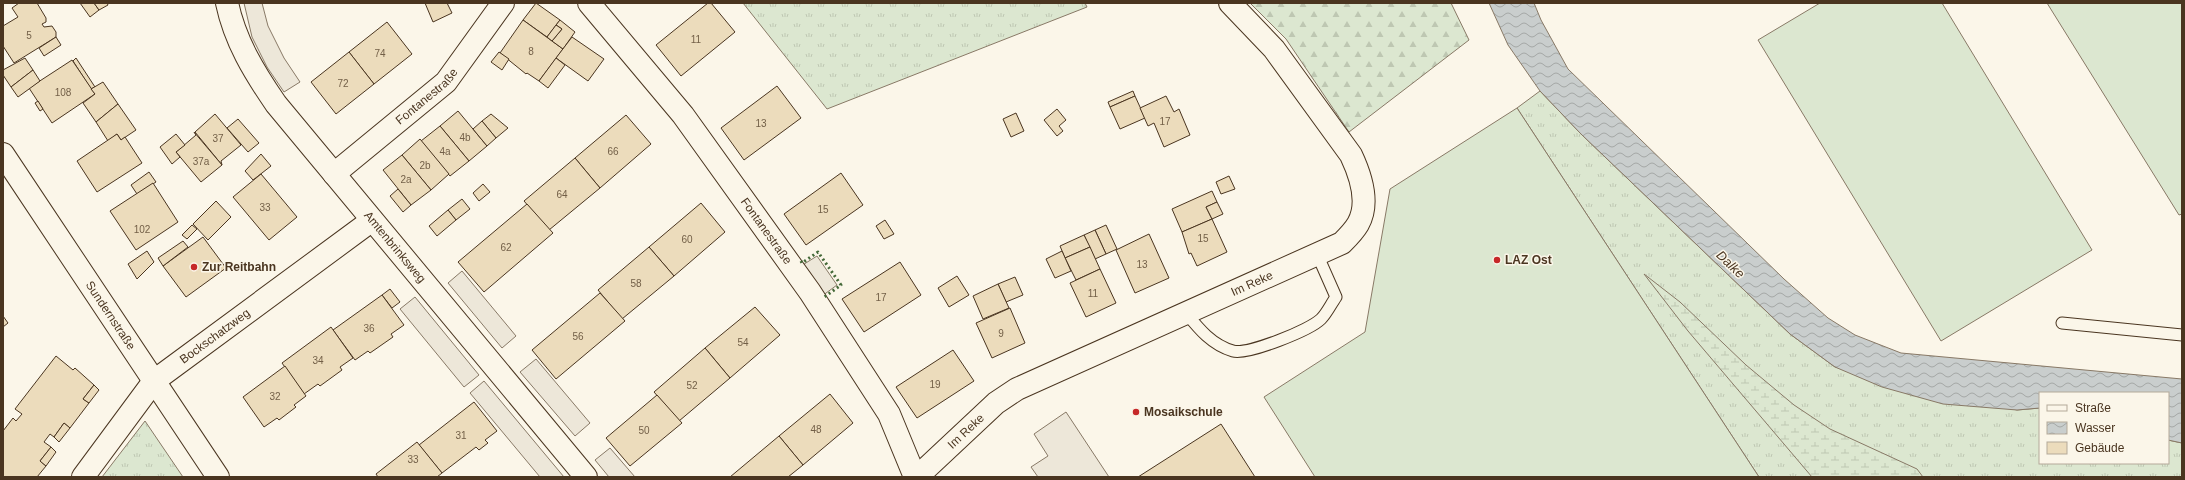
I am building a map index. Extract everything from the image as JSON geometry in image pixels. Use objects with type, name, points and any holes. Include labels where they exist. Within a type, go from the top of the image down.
[{"type":"street","name":"Amtenbrinksweg","points":[[227,3],[239,44],[256,75],[276,104],[586,477]]},
{"type":"street","name":"Fontanestraße","points":[[334,174],[446,82],[503,3]]},
{"type":"street","name":"Fontanestraße","points":[[589,3],[683,115],[810,292],[889,414],[916,477]]},
{"type":"street","name":"Im Reke","points":[[916,477],[996,403],[1017,389],[1342,244],[1358,224],[1363,203],[1360,174],[1351,155],[1274,49],[1230,3]]},
{"type":"street","name":"Sundernstraße","points":[[3,154],[218,477]]},
{"type":"street","name":"Bockschatzweg","points":[[83,477],[154,381],[372,221]]},
{"type":"lane","points":[[1186,313],[1203,335],[1233,351],[1248,351],[1265,347],[1320,320],[1336,297],[1317,254]]},
{"type":"lane","points":[[2062,323],[2182,335]]},
{"type":"green space","points":[[743,3],[1085,3],[1087,7],[827,109]]},
{"type":"green space","points":[[1250,3],[1451,3],[1469,40],[1349,132],[1286,39]]},
{"type":"green space","points":[[1820,3],[1942,3],[2092,250],[1941,341],[1758,40]]},
{"type":"green space","points":[[2047,3],[2182,3],[2182,214],[2179,215]]},
{"type":"green space","points":[[1540,91],[1581,134],[1790,334],[1835,367],[2017,410],[2039,408],[2039,464],[2169,464],[2169,440],[2182,443],[2182,477],[1759,477],[1517,108]]},
{"type":"green space","name":"LAZ Ost","points":[[1517,108],[1759,477],[1315,477],[1264,397],[1365,332],[1390,189]]},
{"type":"green space","points":[[1644,274],[1680,302],[1746,365],[1794,405],[1830,429],[1917,469],[1923,477],[1812,477],[1688,331]]},
{"type":"green space","points":[[145,421],[183,477],[102,477]]},
{"type":"shaded area","points":[[244,3],[262,3],[268,26],[284,58],[300,82],[284,92],[267,67],[252,37]]},
{"type":"shaded area","points":[[817,256],[837,285],[822,296],[801,266]]},
{"type":"shaded area","points":[[462,271],[516,336],[502,348],[448,283]]},
{"type":"shaded area","points":[[415,297],[479,375],[464,387],[400,309]]},
{"type":"shaded area","points":[[536,359],[590,423],[575,436],[520,372]]},
{"type":"shaded area","points":[[484,381],[564,477],[540,477],[470,393]]},
{"type":"shaded area","points":[[1066,412],[1109,477],[1038,477],[1031,467],[1048,456],[1034,434]]},
{"type":"shaded area","points":[[610,448],[635,477],[609,477],[595,460]]},
{"type":"water","name":"Dalke","points":[[1489,3],[1534,3],[1541,20],[1568,69],[1784,279],[1828,318],[1855,335],[1901,353],[2182,379],[2182,443],[2169,440],[2169,392],[2039,392],[2039,408],[2017,410],[1943,404],[1882,387],[1835,367],[1790,334],[1581,134],[1540,91],[1508,45]]},
{"type":"building","points":[[19,3],[37,3],[46,18],[46,22],[42,24],[44,27],[52,26],[56,32],[56,37],[14,63],[3,46],[3,26],[18,17],[12,8]]},
{"type":"building","points":[[80,3],[94,3],[99,10],[90,17]]},
{"type":"building","points":[[94,3],[107,3],[108,5],[99,10]]},
{"type":"building","points":[[425,3],[447,3],[452,13],[433,22]]},
{"type":"building","points":[[536,3],[560,20],[547,37],[523,20]]},
{"type":"building","points":[[708,3],[711,3],[735,32],[681,76],[656,45]]},
{"type":"building","points":[[523,20],[563,49],[539,81],[527,73],[526,74],[500,53]]},
{"type":"building","points":[[560,20],[575,32],[563,49],[552,41],[562,29],[556,25]]},
{"type":"building","points":[[387,22],[412,54],[374,84],[349,52]]},
{"type":"building","points":[[556,25],[562,29],[552,41],[547,37]]},
{"type":"building","points":[[56,37],[61,45],[44,56],[39,48]]},
{"type":"building","points":[[572,37],[604,59],[588,81],[556,58]]},
{"type":"building","points":[[349,52],[374,84],[336,114],[311,82]]},
{"type":"building","points":[[499,52],[509,59],[502,70],[491,62]]},
{"type":"building","points":[[25,58],[33,70],[11,87],[3,75],[3,70]]},
{"type":"building","points":[[76,58],[95,87],[91,89],[73,61]]},
{"type":"building","points":[[556,58],[565,65],[548,88],[539,81]]},
{"type":"building","points":[[72,60],[95,94],[52,123],[29,88]]},
{"type":"building","points":[[33,70],[40,81],[18,97],[11,87]]},
{"type":"building","points":[[103,82],[118,104],[96,122],[83,103],[95,94],[91,89]]},
{"type":"building","points":[[777,86],[801,118],[744,160],[721,128]]},
{"type":"building","points":[[1133,91],[1135,96],[1110,107],[1108,102]]},
{"type":"building","points":[[1135,96],[1145,118],[1120,129],[1110,107]]},
{"type":"building","points":[[1166,96],[1174,112],[1179,109],[1190,135],[1164,147],[1154,123],[1148,126],[1140,108]]},
{"type":"building","points":[[38,101],[43,109],[40,111],[35,103]]},
{"type":"building","points":[[118,104],[136,130],[121,140],[117,134],[108,141],[96,122]]},
{"type":"building","points":[[1057,109],[1066,120],[1059,126],[1063,131],[1057,136],[1044,120]]},
{"type":"building","points":[[458,111],[487,146],[469,161],[440,126]]},
{"type":"building","points":[[1016,113],[1024,131],[1011,137],[1003,119]]},
{"type":"building","points":[[215,114],[241,145],[221,161],[222,165],[195,132]]},
{"type":"building","points":[[491,114],[508,128],[496,138],[482,121]]},
{"type":"building","points":[[626,115],[651,144],[600,188],[575,158]]},
{"type":"building","points":[[238,119],[259,143],[248,152],[227,128]]},
{"type":"building","points":[[482,121],[496,138],[487,146],[473,129]]},
{"type":"building","points":[[440,126],[469,161],[450,176],[421,141]]},
{"type":"building","points":[[194,132],[222,165],[201,182],[176,152],[196,135]]},
{"type":"building","points":[[117,134],[121,140],[125,137],[142,163],[97,192],[77,161]]},
{"type":"building","points":[[176,134],[185,145],[176,152],[180,157],[172,164],[160,147]]},
{"type":"building","points":[[420,139],[449,174],[431,190],[402,155]]},
{"type":"building","points":[[261,154],[271,166],[253,180],[245,171]]},
{"type":"building","points":[[402,155],[431,190],[411,205],[383,170]]},
{"type":"building","points":[[575,158],[600,188],[549,230],[524,201]]},
{"type":"building","points":[[149,172],[156,182],[137,194],[131,185]]},
{"type":"building","points":[[841,173],[863,205],[806,245],[784,214]]},
{"type":"building","points":[[261,174],[297,217],[269,240],[233,197]]},
{"type":"building","points":[[1229,176],[1235,189],[1221,194],[1216,182]]},
{"type":"building","points":[[153,183],[178,222],[136,250],[110,211]]},
{"type":"building","points":[[483,184],[490,192],[479,201],[473,193]]},
{"type":"building","points":[[398,189],[411,205],[403,212],[390,196]]},
{"type":"building","points":[[1212,191],[1217,202],[1206,207],[1212,219],[1182,232],[1172,209]]},
{"type":"building","points":[[462,199],[470,209],[456,220],[448,210]]},
{"type":"building","points":[[216,201],[231,217],[208,240],[193,224]]},
{"type":"building","points":[[1217,202],[1223,214],[1212,219],[1206,207]]},
{"type":"building","points":[[701,203],[725,232],[674,276],[649,247]]},
{"type":"building","points":[[527,204],[553,233],[484,292],[458,262]]},
{"type":"building","points":[[448,210],[456,220],[437,236],[429,226]]},
{"type":"building","points":[[1212,219],[1227,252],[1197,266],[1191,253],[1189,254],[1182,232]]},
{"type":"building","points":[[885,220],[894,234],[884,239],[876,226]]},
{"type":"building","points":[[192,225],[197,229],[187,239],[182,235]]},
{"type":"building","points":[[1106,225],[1117,249],[1106,254],[1095,230]]},
{"type":"building","points":[[1095,230],[1106,254],[1095,259],[1084,235]]},
{"type":"building","points":[[1149,234],[1169,278],[1135,293],[1116,250]]},
{"type":"building","points":[[1084,235],[1090,247],[1065,258],[1060,246]]},
{"type":"building","name":"Zur Reitbahn","points":[[203,237],[226,268],[186,297],[163,266]]},
{"type":"building","points":[[183,241],[188,247],[163,266],[158,258]]},
{"type":"building","points":[[649,247],[674,276],[622,319],[598,290]]},
{"type":"building","points":[[1090,247],[1100,269],[1076,280],[1065,258]]},
{"type":"building","points":[[147,251],[154,262],[137,279],[128,264]]},
{"type":"building","points":[[1062,251],[1071,271],[1055,278],[1046,259]]},
{"type":"building","points":[[900,262],[921,295],[864,332],[842,299]]},
{"type":"building","points":[[1100,269],[1116,303],[1086,317],[1070,283]]},
{"type":"building","points":[[957,276],[969,295],[949,307],[938,288]]},
{"type":"building","points":[[1015,277],[1023,295],[1006,302],[998,284]]},
{"type":"building","points":[[998,284],[1009,308],[983,319],[973,296]]},
{"type":"building","points":[[390,289],[400,302],[392,308],[382,295]]},
{"type":"building","points":[[600,293],[625,321],[556,379],[532,350]]},
{"type":"building","points":[[382,295],[404,325],[391,334],[393,337],[370,353],[368,351],[355,360],[333,330]]},
{"type":"building","points":[[755,307],[780,335],[730,378],[705,348]]},
{"type":"building","points":[[1010,308],[1025,343],[992,358],[976,323]]},
{"type":"building","points":[[3,316],[8,323],[3,327]]},
{"type":"building","points":[[331,327],[353,358],[340,367],[342,370],[320,386],[318,384],[304,394],[282,363]]},
{"type":"building","points":[[705,348],[730,378],[679,421],[654,392]]},
{"type":"building","points":[[953,350],[974,381],[917,418],[896,387]]},
{"type":"building","points":[[56,356],[73,370],[75,368],[94,385],[83,399],[89,403],[70,428],[64,423],[54,437],[50,434],[44,442],[51,447],[40,461],[46,466],[37,477],[3,477],[3,431],[13,418],[16,421],[22,414],[15,409]]},
{"type":"building","points":[[285,366],[306,396],[294,405],[296,407],[279,420],[277,418],[264,427],[243,397]]},
{"type":"building","points":[[94,385],[99,390],[89,403],[83,399]]},
{"type":"building","points":[[830,394],[853,423],[803,465],[779,436]]},
{"type":"building","points":[[657,395],[682,423],[630,466],[606,438]]},
{"type":"building","points":[[474,402],[497,431],[485,440],[488,443],[479,450],[476,447],[442,473],[419,445]]},
{"type":"building","points":[[64,423],[70,428],[59,442],[54,437]]},
{"type":"building","points":[[1221,424],[1255,477],[1138,477]]},
{"type":"building","points":[[779,436],[803,465],[788,477],[730,477]]},
{"type":"building","points":[[417,442],[442,473],[437,477],[378,477],[376,474]]},
{"type":"building","points":[[51,447],[56,452],[46,466],[40,461]]},
{"type":"hedge","points":[[801,261],[802,263],[818,252],[841,285],[823,298]]},
{"type":"place","name":"LAZ Ost","points":[[1497,260]]},
{"type":"place","name":"Zur Reitbahn","points":[[194,267]]},
{"type":"place","name":"Mosaikschule","points":[[1136,412]]}]
